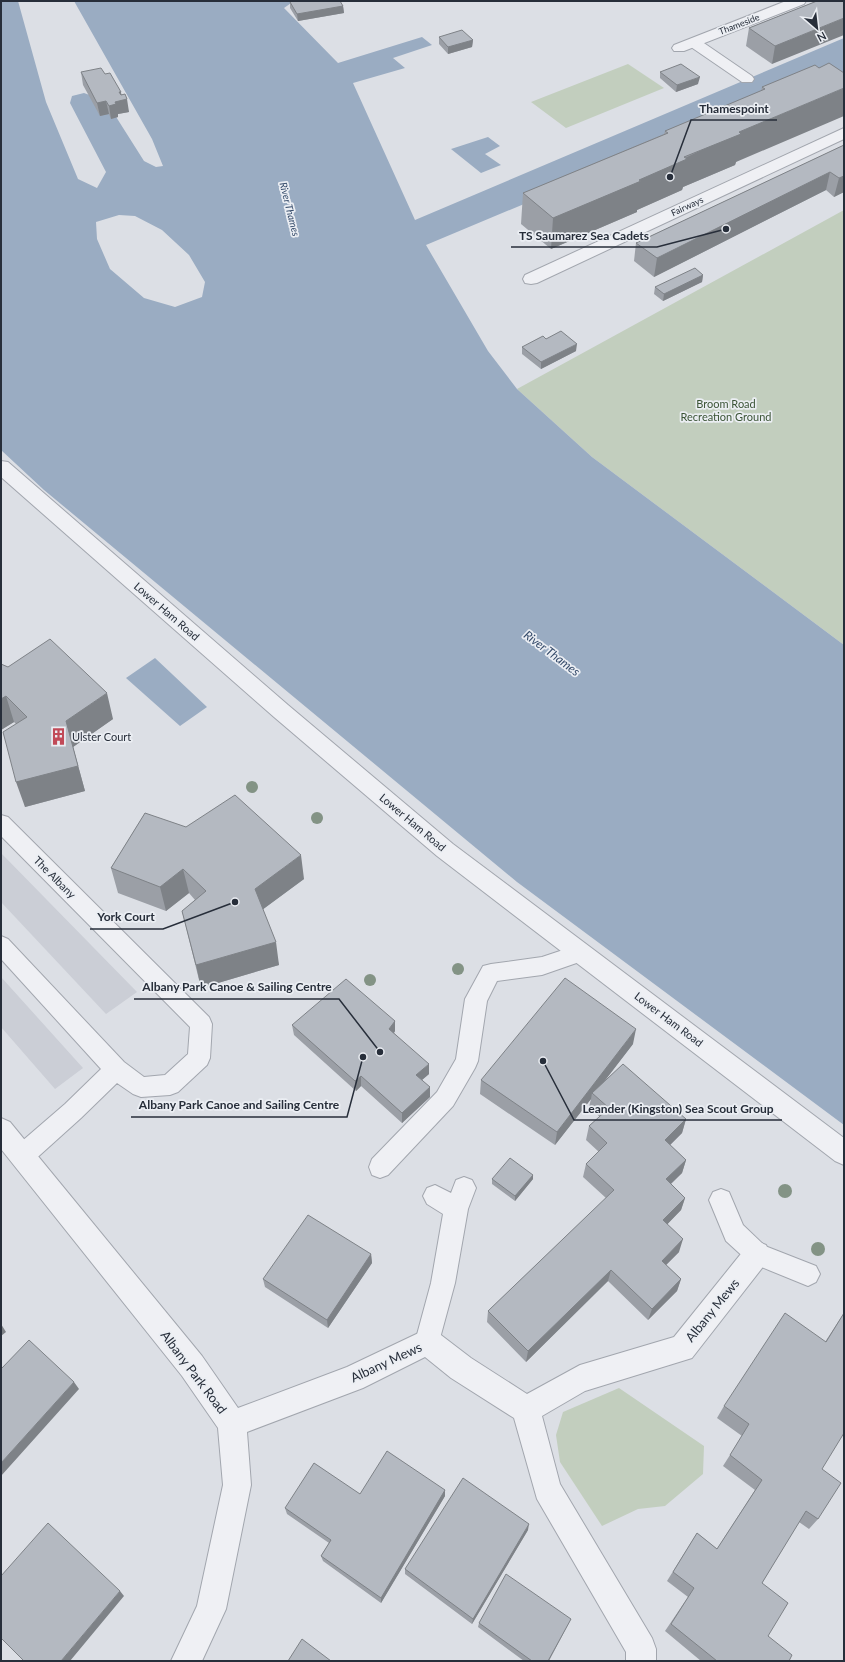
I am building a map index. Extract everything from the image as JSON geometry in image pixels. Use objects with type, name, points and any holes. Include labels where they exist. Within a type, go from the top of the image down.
[{"type":"street","name":"Thameside","points":[[679,48],[799,1]]},
{"type":"street","name":"Fairways","points":[[530,279],[844,133]]},
{"type":"street","name":"Lower Ham Road","points":[[1,467],[281,711],[439,845],[844,1153]]},
{"type":"street","name":"Albany Park Road","points":[[1,1130],[192,1366],[232,1424],[238,1485],[211,1609],[186,1661]]},
{"type":"street","name":"Albany Mews","points":[[232,1424],[353,1378],[427,1342],[460,1368],[526,1409],[580,1379],[682,1348],[757,1254]]},
{"type":"street","points":[[526,1409],[547,1489],[640,1649],[641,1661]]},
{"type":"lane","points":[[693,42],[747,79]]},
{"type":"lane","name":"The Albany","points":[[1,823],[201,1024],[199,1058],[170,1085],[141,1087],[116,1069],[1,945]]},
{"type":"lane","points":[[380,1167],[445,1099],[467,1061],[476,999],[491,973],[542,966],[581,953]]},
{"type":"lane","points":[[22,1156],[73,1112],[116,1069]]},
{"type":"lane","points":[[427,1342],[443,1283],[460,1198],[435,1196]]},
{"type":"lane","points":[[721,1200],[734,1232],[757,1254],[808,1274]]},
{"type":"shaded area","points":[[1,853],[137,992],[106,1014],[1,902]]},
{"type":"shaded area","points":[[1,977],[83,1068],[55,1089],[1,1027]]},
{"type":"green space","points":[[628,64],[664,88],[566,128],[531,102]]},
{"type":"green space","name":"Broom Road Recreation Ground","points":[[844,210],[844,645],[592,457],[517,389]]},
{"type":"green space","points":[[619,1388],[704,1446],[703,1474],[665,1506],[638,1509],[602,1526],[560,1462],[556,1435],[563,1412]]},
{"type":"water","name":"River Thames","points":[[1,1],[18,1],[46,102],[78,179],[97,188],[106,172],[70,103],[72,96],[84,93],[106,101],[144,161],[156,167],[163,166],[152,139],[74,1],[294,1],[284,8],[338,63],[422,37],[432,45],[393,58],[405,68],[353,83],[415,220],[844,38],[844,89],[818,81],[426,245],[488,351],[517,389],[592,457],[844,645],[844,1125],[517,882],[44,490],[1,450]],"holes":[[[119,215],[135,216],[162,230],[189,255],[205,282],[202,297],[175,307],[144,298],[110,269],[97,239],[96,222]]]},
{"type":"water","points":[[488,137],[500,146],[485,154],[501,165],[481,173],[451,149]]},
{"type":"water","points":[[155,658],[207,707],[180,726],[126,678]]},
{"type":"building","points":[[340,1],[343,6],[297,14],[290,2]]},
{"type":"building","points":[[817,1],[844,1],[844,18],[775,46],[749,28]]},
{"type":"building","points":[[462,30],[473,40],[448,47],[439,37]]},
{"type":"building","points":[[829,63],[844,73],[844,88],[739,132],[741,134],[684,157],[687,159],[639,180],[641,181],[553,218],[523,193],[668,133],[665,131],[765,89],[762,87],[815,65],[819,68]]},
{"type":"building","points":[[681,64],[700,77],[677,85],[660,72]]},
{"type":"building","points":[[101,68],[105,74],[110,73],[121,92],[119,92],[121,95],[125,94],[127,99],[115,102],[116,104],[109,106],[106,101],[97,103],[81,72]]},
{"type":"building","points":[[844,145],[844,176],[839,178],[830,172],[657,258],[636,243]]},
{"type":"building","points":[[695,268],[703,275],[664,294],[655,287]]},
{"type":"building","points":[[561,331],[577,344],[541,362],[522,347],[543,336],[546,339]]},
{"type":"building","name":"Ulster Court","points":[[50,639],[107,693],[66,721],[78,766],[16,782],[3,732],[27,717],[6,696],[1,699],[1,664],[8,667]]},
{"type":"building","points":[[235,795],[301,855],[255,889],[276,942],[196,965],[182,911],[206,891],[183,869],[160,887],[111,868],[145,813],[186,827]]},
{"type":"building","points":[[565,978],[636,1029],[557,1132],[481,1080]]},
{"type":"building","points":[[346,979],[395,1021],[389,1029],[429,1064],[416,1075],[430,1087],[402,1113],[361,1076],[355,1081],[292,1025]]},
{"type":"building","points":[[623,1064],[686,1119],[665,1140],[686,1160],[666,1179],[685,1198],[663,1220],[683,1239],[662,1261],[681,1279],[652,1309],[611,1270],[528,1351],[488,1311],[614,1190],[586,1164],[607,1143],[589,1126],[609,1108],[592,1093]]},
{"type":"building","points":[[510,1158],[533,1175],[515,1196],[492,1179]]},
{"type":"building","points":[[308,1215],[371,1254],[327,1320],[263,1279]]},
{"type":"building","points":[[785,1313],[826,1342],[844,1313],[844,1433],[822,1469],[841,1483],[818,1519],[806,1511],[762,1583],[788,1603],[768,1636],[792,1655],[789,1661],[717,1661],[671,1624],[694,1588],[673,1572],[697,1533],[717,1549],[762,1480],[730,1455],[749,1424],[724,1406]]},
{"type":"building","points":[[29,1340],[74,1382],[1,1463],[1,1369]]},
{"type":"building","points":[[387,1451],[445,1490],[381,1598],[321,1556],[331,1540],[285,1508],[314,1463],[360,1494]]},
{"type":"building","points":[[463,1478],[529,1524],[473,1619],[405,1569]]},
{"type":"building","points":[[48,1523],[120,1591],[61,1661],[24,1661],[1,1638],[1,1576]]},
{"type":"building","points":[[506,1574],[571,1619],[548,1661],[532,1661],[479,1623]]},
{"type":"building","points":[[302,1639],[331,1661],[288,1661]]},
{"type":"place","name":"Thamespoint","points":[[670,177]]},
{"type":"place","name":"TS Saumarez Sea Cadets","points":[[726,229]]},
{"type":"place","name":"Ulster Court","points":[[59,736]]},
{"type":"place","name":"York Court","points":[[235,902]]},
{"type":"place","name":"Albany Park Canoe & Sailing Centre","points":[[380,1052]]},
{"type":"place","name":"Albany Park Canoe and Sailing Centre","points":[[363,1057]]},
{"type":"place","name":"Leander (Kingston) Sea Scout Group","points":[[543,1061]]}]
